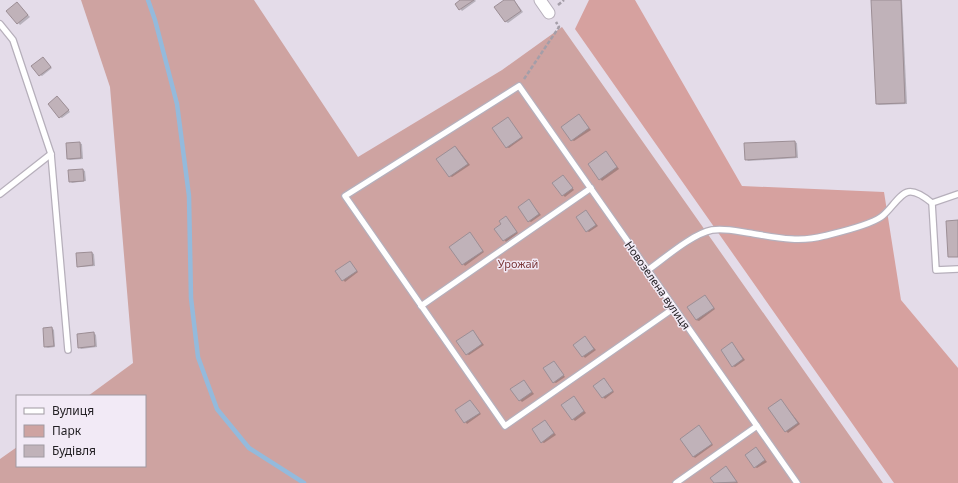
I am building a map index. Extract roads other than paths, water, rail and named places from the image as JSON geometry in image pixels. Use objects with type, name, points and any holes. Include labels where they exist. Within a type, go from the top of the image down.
[{"type":"street","points":[[540,0],[549,13]]},
{"type":"lane","points":[[0,24],[13,40],[51,154],[68,350]]},
{"type":"lane","name":"Новозелена вулиця","points":[[421,306],[345,196],[519,86],[797,483]]},
{"type":"lane","points":[[0,194],[51,154]]},
{"type":"lane","points":[[591,188],[421,306],[505,426],[674,308]]},
{"type":"lane","points":[[648,270],[695,237],[712,231],[727,229],[788,240],[806,240],[871,222],[882,216],[890,209],[903,194],[909,192],[916,192],[932,203]]},
{"type":"lane","points":[[932,203],[958,194]]},
{"type":"lane","points":[[932,203],[936,270],[958,269]]},
{"type":"lane","points":[[676,483],[757,426]]},
{"type":"waterway","points":[[148,0],[155,20],[177,104],[189,196],[191,298],[198,357],[217,409],[249,448],[304,483]]},
{"type":"park label","name":"Урожай","points":[[518,263]]}]
